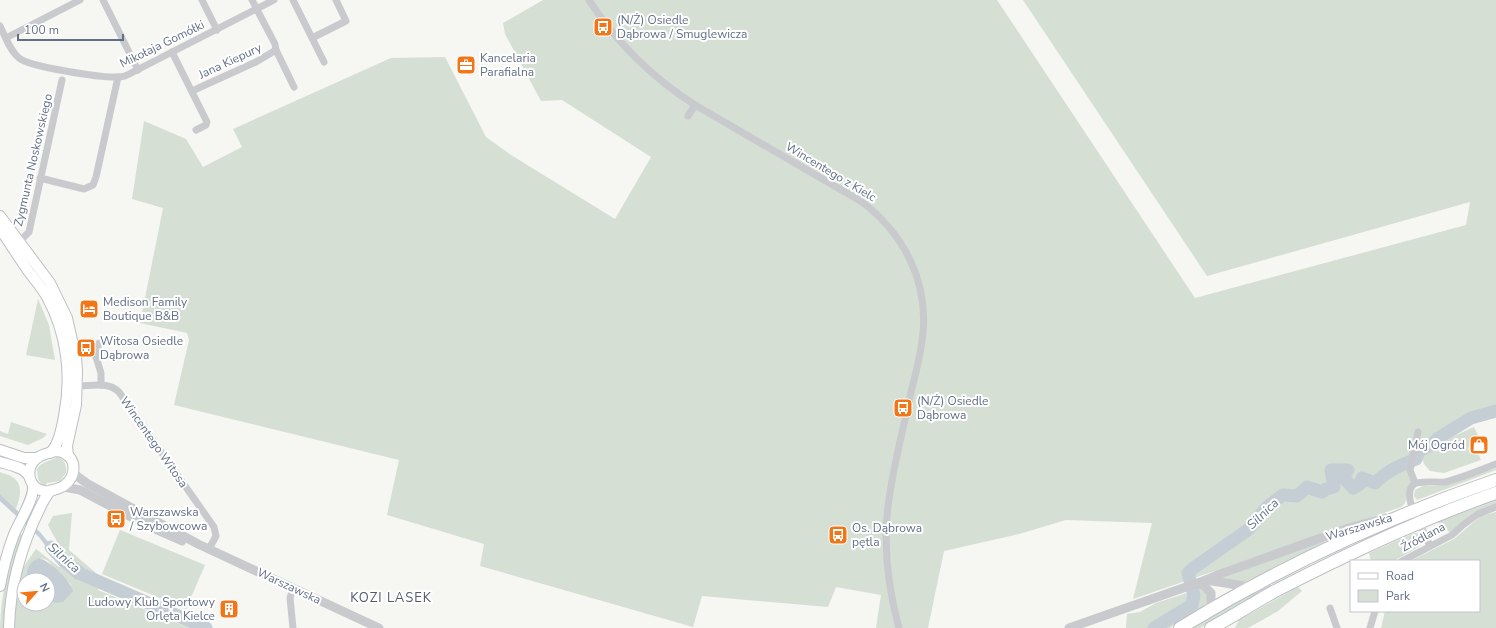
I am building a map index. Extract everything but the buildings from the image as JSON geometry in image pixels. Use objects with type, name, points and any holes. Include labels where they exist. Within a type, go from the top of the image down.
[{"type":"main road","points":[[0,216],[50,283],[62,306],[67,318],[76,358],[77,386],[75,412],[67,446],[68,456],[72,462],[73,472],[69,483],[64,487],[42,491],[31,480],[27,472],[0,462]]},
{"type":"main road","points":[[0,229],[46,296],[59,325],[64,342],[68,371],[66,407],[57,442],[50,453]]},
{"type":"main road","points":[[0,450],[24,458],[37,458],[58,451],[68,456]]},
{"type":"main road","points":[[0,586],[6,560],[18,524],[32,493],[31,466],[37,458]]},
{"type":"main road","points":[[1400,515],[1496,480]]},
{"type":"main road","points":[[9,628],[12,587],[21,553],[46,495],[53,490]]},
{"type":"main road","name":"Warszawska","points":[[1210,628],[1278,590],[1404,529],[1496,493]]},
{"type":"main road","name":"Warszawska","points":[[1180,628],[1208,610],[1312,555],[1400,515]]},
{"type":"street","points":[[6,38],[80,0]]},
{"type":"street","points":[[103,0],[138,70]]},
{"type":"street","points":[[202,0],[216,30]]},
{"type":"street","name":"Jana Kiepury","points":[[252,0],[294,87]]},
{"type":"street","name":"Mikołaja Gomółki","points":[[0,26],[15,54],[20,59],[29,63],[97,76],[118,77],[138,70],[274,0]]},
{"type":"street","points":[[293,0],[324,62]]},
{"type":"street","points":[[312,38],[346,21],[336,0]]},
{"type":"street","name":"Wincentego z Kielc","points":[[589,0],[618,38],[641,63],[671,88],[695,105],[862,202],[883,220],[896,234],[906,251],[914,268],[922,296],[923,334],[890,493],[886,529],[888,573],[899,628]]},
{"type":"street","name":"Jana Kiepury","points":[[192,91],[266,57],[276,50]]},
{"type":"street","points":[[172,52],[207,122],[206,125],[196,130]]},
{"type":"street","points":[[40,178],[84,189],[88,189],[93,185],[118,77]]},
{"type":"street","name":"Zygmunta Noskowskiego","points":[[19,242],[29,232],[62,80]]},
{"type":"street","points":[[688,116],[695,105]]},
{"type":"street","points":[[99,343],[96,357],[101,373],[101,385]]},
{"type":"street","name":"Wincentego Witosa","points":[[77,386],[110,386],[119,392],[214,527],[216,536],[209,549]]},
{"type":"street","points":[[1415,483],[1410,470],[1418,432]]},
{"type":"street","points":[[1430,546],[1409,497],[1410,488],[1415,483],[1420,482],[1446,482],[1496,464]]},
{"type":"street","name":"Warszawska","points":[[73,472],[88,484],[198,544],[379,628]]},
{"type":"street","name":"Warszawska","points":[[64,487],[80,490],[162,533],[187,543],[198,544]]},
{"type":"street","name":"Źródlana","points":[[1404,560],[1452,535],[1478,514],[1496,508]]},
{"type":"street","name":"Warszawska","points":[[1069,628],[1197,584],[1217,575],[1349,528],[1383,518],[1400,515]]},
{"type":"street","points":[[1206,580],[1278,590]]},
{"type":"street","points":[[1197,584],[1204,586],[1211,593],[1211,603],[1208,610]]},
{"type":"street","points":[[293,588],[290,598],[293,628]]},
{"type":"street","points":[[1330,608],[1337,628]]},
{"type":"street","points":[[1370,628],[1375,612]]},
{"type":"green space","points":[[543,0],[997,0],[1195,298],[1466,225],[1470,202],[1207,276],[1023,0],[1496,0],[1496,413],[1471,424],[1419,456],[1413,457],[1413,479],[1408,486],[1406,501],[1401,507],[1133,599],[1152,523],[1066,520],[1019,534],[944,551],[928,628],[876,628],[881,595],[836,587],[828,607],[702,596],[693,627],[480,566],[484,544],[387,515],[399,460],[174,405],[189,340],[187,333],[140,323],[163,208],[132,199],[144,121],[186,139],[203,167],[242,147],[233,129],[391,58],[445,57],[486,137],[511,155],[615,219],[651,157],[562,100],[541,101],[505,34],[503,23]]},
{"type":"green space","points":[[38,299],[49,325],[55,360],[26,355]]},
{"type":"green space","points":[[11,422],[47,434],[43,438],[28,445],[0,436],[0,431],[8,434]]},
{"type":"green space","points":[[1474,427],[1481,442],[1468,448],[1470,454],[1477,451],[1481,460],[1444,473],[1430,471],[1424,464],[1422,457],[1454,436]]},
{"type":"green space","points":[[58,456],[65,463],[66,473],[60,481],[47,483],[44,487],[38,479],[37,469],[42,464]]},
{"type":"green space","points":[[1496,468],[1496,470],[1417,500],[1414,496],[1415,490],[1423,486],[1442,486]]},
{"type":"green space","points":[[0,472],[11,476],[16,480],[20,487],[20,496],[16,509],[0,494]]},
{"type":"green space","points":[[1496,501],[1496,505],[1450,532],[1441,528],[1438,521]]},
{"type":"green space","points":[[1496,512],[1496,628],[1381,628],[1385,612],[1480,612],[1480,560],[1412,560],[1454,539],[1481,516]]},
{"type":"green space","points":[[72,513],[69,550],[103,579],[98,590],[189,628],[13,628],[15,599],[16,612],[56,612],[56,601],[71,585],[47,560],[40,558],[29,572],[22,572],[22,569],[36,549],[59,567],[67,560],[48,525],[53,516]]},
{"type":"green space","points":[[120,530],[205,565],[186,609],[102,574]]},
{"type":"green space","points":[[19,533],[23,536],[5,628],[0,628],[6,580]]},
{"type":"green space","points":[[1416,533],[1420,535],[1421,543],[1419,547],[1396,560],[1371,560],[1369,553]]},
{"type":"green space","points":[[1323,541],[1325,542],[1243,583],[1218,579]]},
{"type":"green space","points":[[1298,587],[1302,591],[1278,611],[1248,628],[1235,628],[1239,620]]},
{"type":"green space","points":[[1199,589],[1206,593],[1208,598],[1205,605],[1170,628],[1126,628],[1127,614],[1140,612],[1156,603]]},
{"type":"green space","points":[[1255,592],[1262,593],[1200,628],[1190,628]]},
{"type":"shaded area","points":[[0,494],[40,532],[67,565],[79,576],[76,580],[59,564],[39,537],[0,501]]},
{"type":"shaded area","points":[[39,558],[49,563],[68,582],[73,591],[63,602],[56,603],[56,572],[27,572],[33,561]]},
{"type":"waterway","name":"Silnica","points":[[1154,628],[1192,605],[1194,595],[1188,573],[1249,529],[1267,507],[1283,495],[1297,496],[1307,487],[1322,492],[1326,489],[1334,487],[1331,470],[1348,470],[1343,477],[1353,488],[1360,484],[1362,478],[1375,483],[1399,466],[1416,459],[1419,451],[1471,418],[1496,411]]},
{"type":"waterway","name":"Silnica","points":[[51,547],[64,561],[81,574],[206,628]]},
{"type":"place","name":"(N/Ż) Osiedle Dąbrowa / Smuglewicza","points":[[603,27]]},
{"type":"place","name":"Kancelaria Parafialna","points":[[466,65]]},
{"type":"place","name":"Medison Family Boutique B&B","points":[[89,309]]},
{"type":"place","name":"Witosa Osiedle Dąbrowa","points":[[86,348]]},
{"type":"place","name":"(N/Ż) Osiedle Dąbrowa","points":[[903,408]]},
{"type":"place","name":"Mój Ogród","points":[[1479,445]]},
{"type":"place","name":"Warszawska / Szybowcowa","points":[[116,519]]},
{"type":"place","name":"Os. Dąbrowa pętla","points":[[838,535]]},
{"type":"place","name":"Ludowy Klub Sportowy Orlęta Kielce","points":[[229,609]]},
{"type":"district","name":"KOZI LASEK","points":[[391,598]]}]
